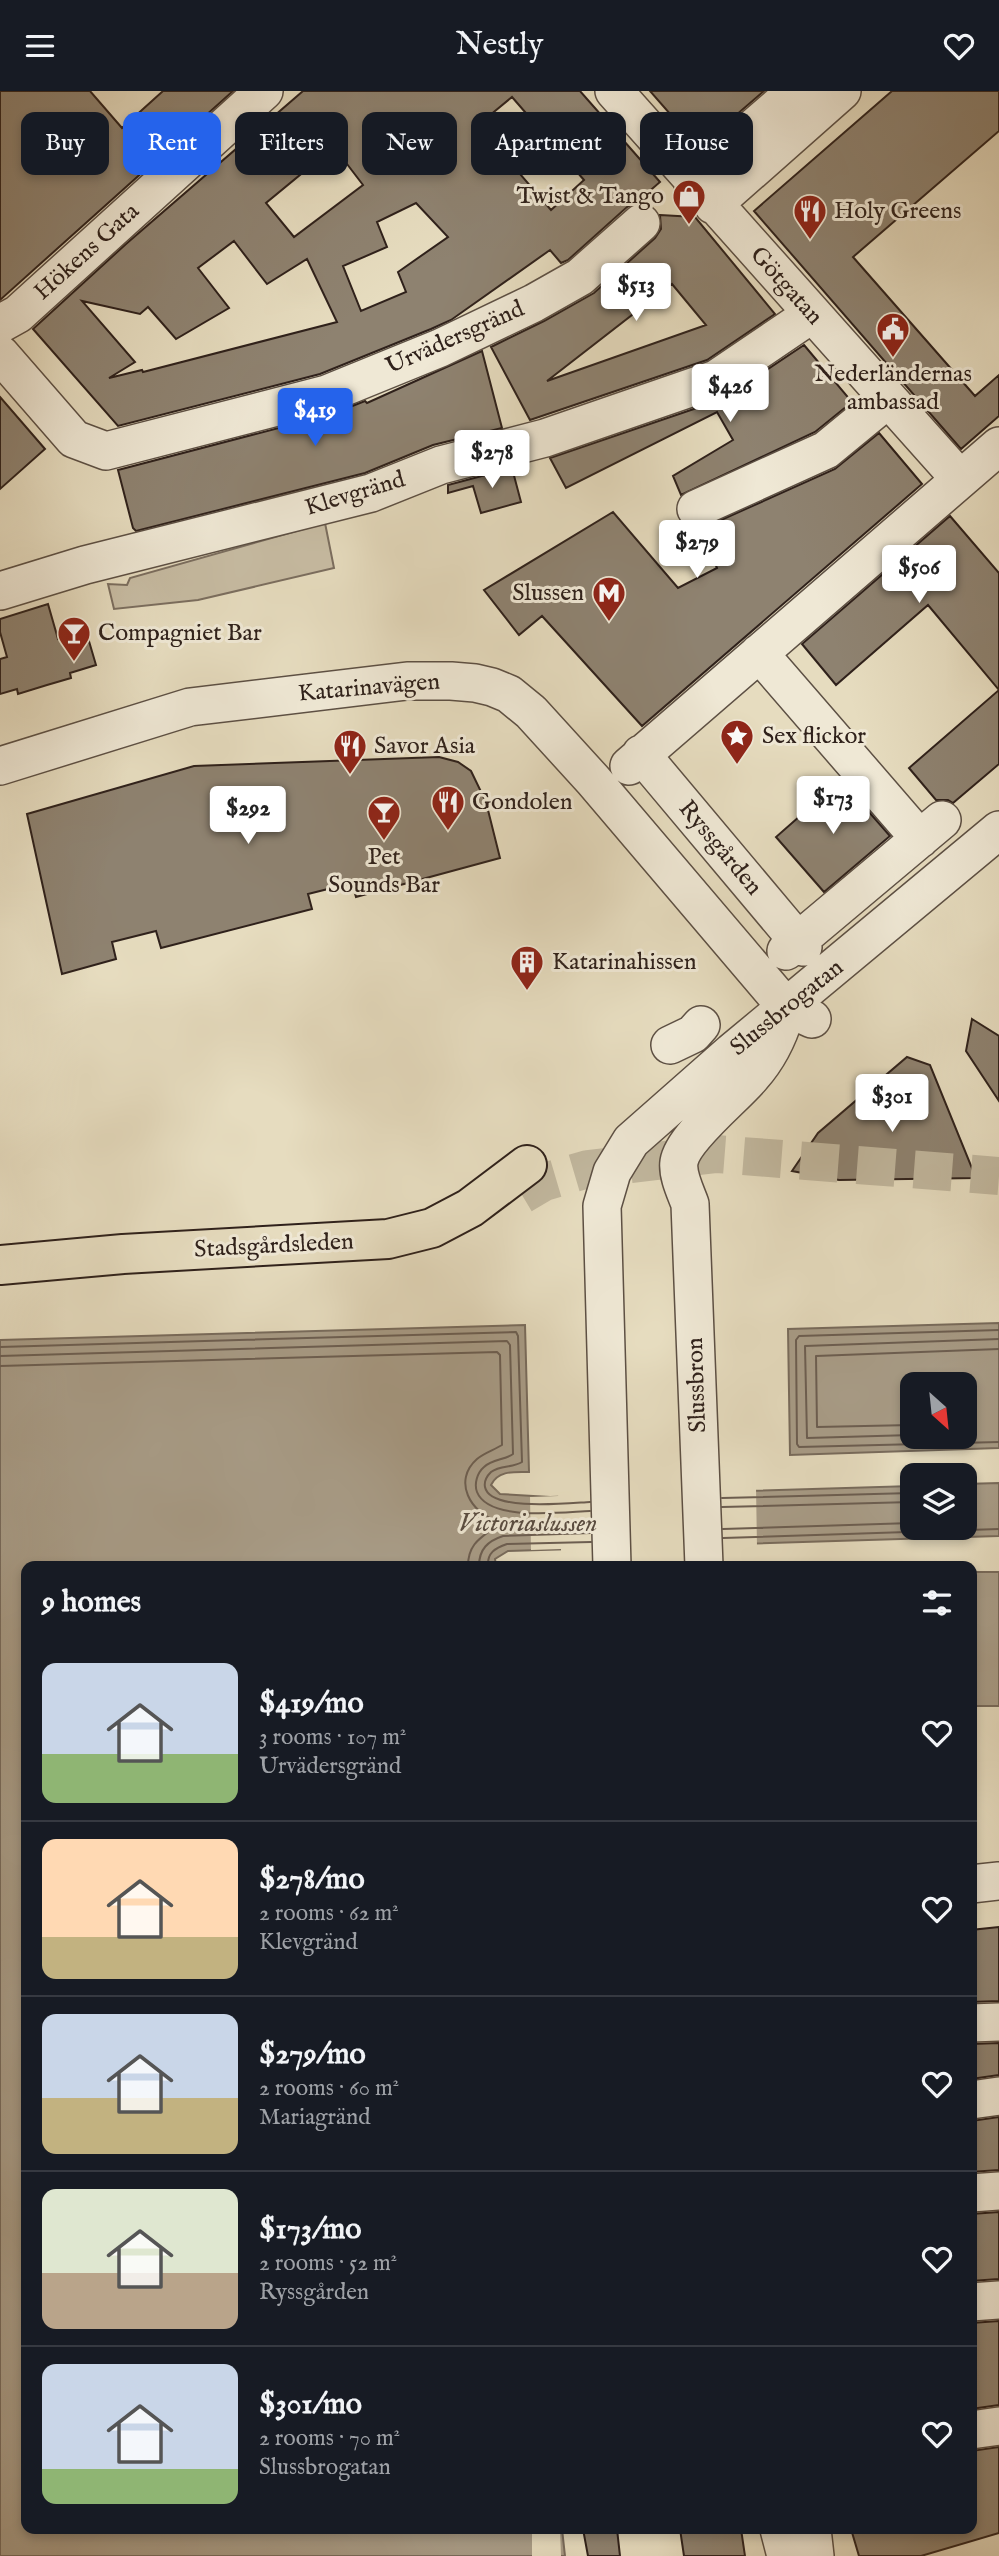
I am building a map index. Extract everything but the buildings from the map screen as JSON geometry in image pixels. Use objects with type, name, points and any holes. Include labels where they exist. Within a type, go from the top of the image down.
[{"type":"main road","name":"Stadsgårdsleden","points":[[0,1265],[123,1254],[388,1239],[432,1228],[525,1180],[473,1233],[441,1249],[388,1257],[119,1267],[0,1276]]},
{"type":"street","name":"Hökens Gata","points":[[0,324],[18,314],[264,91]]},
{"type":"street","name":"Götgatan","points":[[614,91],[960,479]]},
{"type":"street","points":[[703,193],[796,91]]},
{"type":"street","points":[[703,193],[842,91]]},
{"type":"street","name":"Urvädersgränd","points":[[0,354],[74,439],[106,451],[327,394],[440,348],[534,303],[580,277],[642,223]]},
{"type":"street","name":"Klevgränd","points":[[0,591],[85,565],[371,493],[441,465],[545,438],[716,379],[812,314]]},
{"type":"street","points":[[696,509],[827,450],[888,399]]},
{"type":"street","name":"Ryssgården","points":[[771,643],[849,750],[931,830],[796,947],[635,760],[999,446]]},
{"type":"street","name":"Katarinavägen","points":[[0,766],[190,707],[407,681],[463,681],[492,687],[509,694],[531,712],[593,780],[739,953],[800,1013]]},
{"type":"street","name":"Slussbrogatan","points":[[690,1204],[704,1161],[800,1013],[999,830]]},
{"type":"street","name":"Slussbrogatan","points":[[612,1561],[602,1206],[612,1172],[631,1141],[732,1052],[800,1013],[999,860]]},
{"type":"street","name":"Slussbron","points":[[690,1204],[704,1561]]},
{"type":"street","points":[[977,1865],[999,1863]]},
{"type":"street","points":[[977,1883],[999,1881]]},
{"type":"street","points":[[977,2023],[999,2022]]},
{"type":"street","points":[[977,2099],[999,2096]]},
{"type":"street","points":[[977,2193],[999,2191]]},
{"type":"street","points":[[977,2302],[999,2300]]},
{"type":"street","points":[[977,2429],[999,2426]]},
{"type":"street","points":[[780,2534],[786,2556]]},
{"type":"street","points":[[813,2534],[815,2556]]},
{"type":"shaded area","points":[[325,523],[334,568],[198,600],[114,609],[108,584],[127,585],[130,578]]},
{"type":"water","points":[[999,1323],[999,1448],[977,1449],[977,1372],[900,1372],[900,1449],[969,1449],[790,1455],[788,1329]]},
{"type":"water","name":"Victoriaslussen","points":[[525,1325],[529,1472],[507,1473],[494,1480],[491,1485],[500,1494],[550,1497],[900,1486],[900,1539],[508,1551],[495,1561],[21,1561],[21,2534],[563,2534],[565,2556],[0,2556],[0,1340]]},
{"type":"water","points":[[999,1483],[999,1536],[977,1537],[977,1484]]},
{"type":"water","points":[[977,1572],[999,1572],[999,1706],[977,1706]]},
{"type":"pier","points":[[756,1487],[757,1547],[561,1553],[561,1549],[531,1550],[530,1497],[558,1496],[559,1493]]},
{"type":"pier","points":[[532,2534],[560,2534],[561,2556],[532,2556]]},
{"type":"tunnel","points":[[522,1195],[544,1182],[588,1169],[717,1154],[999,1176]]},
{"type":"place","name":"Twist & Tango","points":[[689,226]]},
{"type":"place","name":"Holy Greens","points":[[810,241]]},
{"type":"place","name":"Nederländernas ambassad","points":[[893,359]]},
{"type":"place","name":"Slussen","points":[[609,623]]},
{"type":"place","name":"Compagniet Bar","points":[[74,663]]},
{"type":"place","name":"Sex flickor","points":[[737,766]]},
{"type":"place","name":"Savor Asia","points":[[350,776]]},
{"type":"place","name":"Gondolen","points":[[448,832]]},
{"type":"place","name":"Pet Sounds Bar","points":[[384,842]]},
{"type":"place","name":"Katarinahissen","points":[[527,992]]}]
